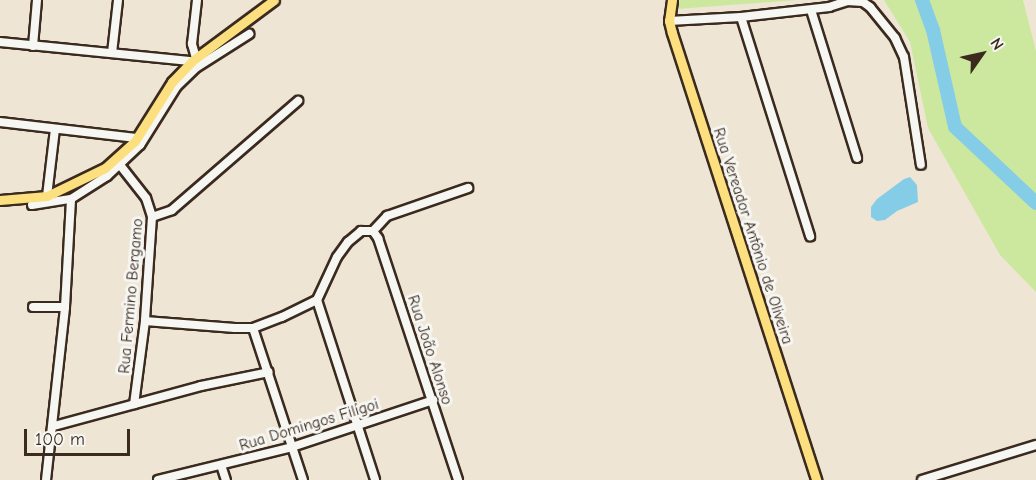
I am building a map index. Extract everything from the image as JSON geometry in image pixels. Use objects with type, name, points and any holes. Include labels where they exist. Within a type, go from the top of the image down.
[{"type":"main road","points":[[0,200],[47,196],[83,181],[105,168],[136,138],[172,82],[194,60],[274,0]]},
{"type":"main road","name":"Rua Vereador Antônio de Oliveira","points":[[672,0],[669,21],[816,480]]},
{"type":"street","points":[[33,46],[38,0]]},
{"type":"street","points":[[112,53],[117,0]]},
{"type":"street","points":[[0,42],[194,60],[192,44],[196,0]]},
{"type":"street","points":[[669,21],[741,17],[811,10],[847,1],[862,2],[870,7],[895,38],[906,67],[921,165]]},
{"type":"street","points":[[811,10],[857,158]]},
{"type":"street","points":[[741,17],[810,236]]},
{"type":"street","points":[[32,205],[71,199],[120,165],[140,145],[177,86],[197,67],[249,34]]},
{"type":"street","points":[[152,216],[172,210],[298,101]]},
{"type":"street","points":[[0,122],[136,138]]},
{"type":"street","points":[[47,196],[55,129]]},
{"type":"street","name":"Rua Fermino Bergamo","points":[[120,165],[146,198],[152,216],[145,321],[134,404]]},
{"type":"street","points":[[145,321],[207,327],[254,327],[317,300],[337,257],[348,242],[361,231],[373,231],[387,216],[468,188]]},
{"type":"street","points":[[46,480],[54,426],[65,307],[71,199]]},
{"type":"street","name":"Rua João Alonso","points":[[373,231],[378,238],[458,480]]},
{"type":"street","points":[[317,300],[375,480]]},
{"type":"street","points":[[33,307],[65,307]]},
{"type":"street","points":[[254,327],[303,480]]},
{"type":"street","points":[[54,426],[134,404],[269,372]]},
{"type":"street","name":"Rua Domingos Filigoi","points":[[158,480],[292,447],[433,400]]},
{"type":"street","points":[[922,480],[1036,445]]},
{"type":"street","points":[[221,465],[226,480]]},
{"type":"green space","points":[[680,0],[798,0],[677,9]]},
{"type":"green space","points":[[884,0],[1023,0],[1036,51],[1036,292],[1000,255],[928,128],[910,42]]},
{"type":"water","points":[[910,177],[917,185],[918,202],[897,211],[885,220],[877,221],[871,217],[871,207],[877,199]]},
{"type":"waterway","points":[[922,0],[933,30],[955,127],[1036,203]]}]
